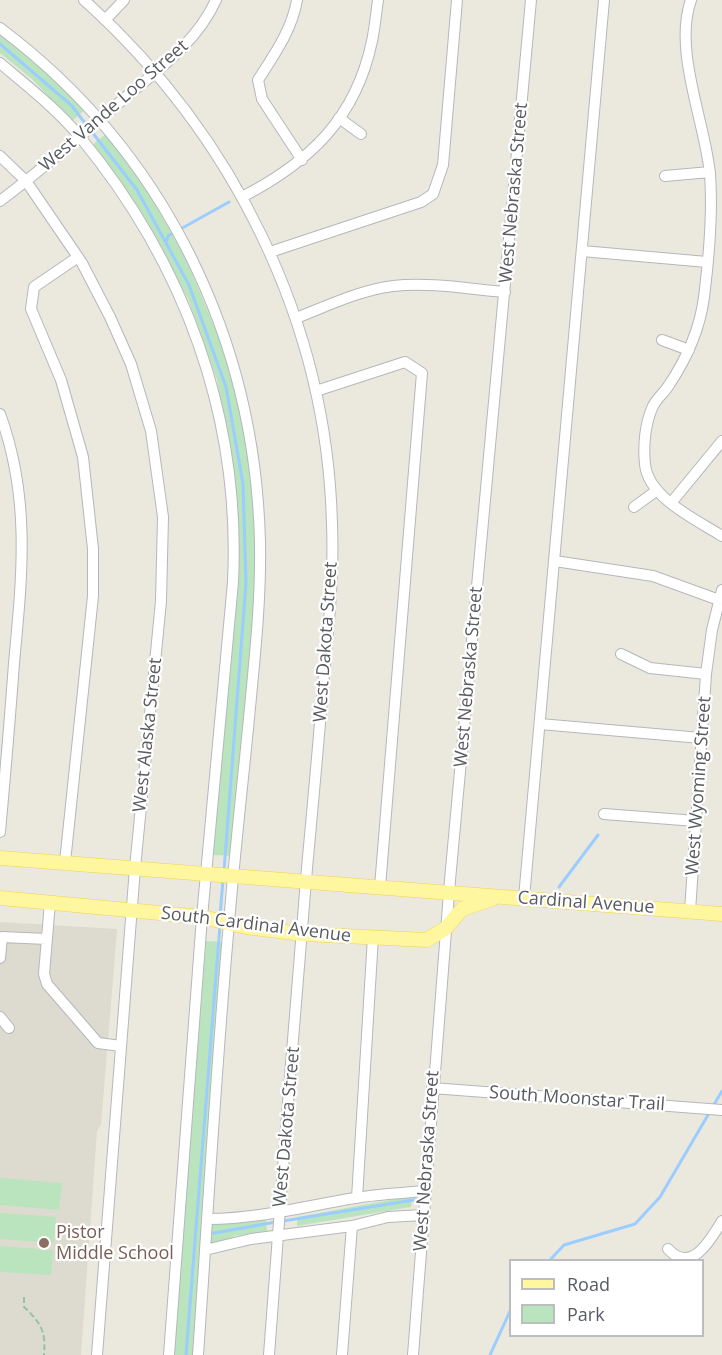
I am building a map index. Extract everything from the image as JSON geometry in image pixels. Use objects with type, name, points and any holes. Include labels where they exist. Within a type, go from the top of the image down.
[{"type":"main road","points":[[0,858],[449,893]]},
{"type":"main road","name":"Cardinal Avenue","points":[[449,893],[722,914]]},
{"type":"main road","name":"South Cardinal Avenue","points":[[0,898],[202,917],[302,934],[427,940],[446,928],[462,909],[499,897]]},
{"type":"street","name":"West Dakota Street","points":[[84,0],[155,72],[183,107],[216,154],[242,197],[270,252],[296,318],[316,391],[330,493],[332,581],[268,1355]]},
{"type":"street","points":[[105,20],[124,0]]},
{"type":"street","name":"West Vande Loo Street","points":[[0,201],[99,120],[191,40],[208,17],[216,0]]},
{"type":"street","points":[[297,0],[295,14],[280,46],[258,80],[262,99],[302,160]]},
{"type":"street","points":[[242,197],[273,180],[302,160],[325,138],[339,118],[362,72],[372,42],[378,0]]},
{"type":"street","points":[[270,252],[421,202],[433,194],[443,165],[457,0]]},
{"type":"street","name":"West Nebraska Street","points":[[413,1355],[432,1088],[531,0]]},
{"type":"street","points":[[524,898],[604,0]]},
{"type":"street","points":[[691,0],[687,11],[686,47],[710,172],[711,201],[704,298],[697,332],[689,350],[669,385],[653,405],[646,431],[645,467],[656,491],[670,503],[722,536]]},
{"type":"street","points":[[0,28],[47,65],[99,120],[155,195],[175,227],[197,268],[232,357],[251,443],[260,541],[260,588],[229,923],[198,1355]]},
{"type":"street","points":[[0,63],[80,136],[120,189],[152,240],[206,362],[226,453],[231,490],[234,549],[202,917],[169,1355]]},
{"type":"street","points":[[339,118],[361,135]]},
{"type":"street","name":"West Alaska Street","points":[[0,156],[26,181],[78,257],[110,317],[131,364],[151,431],[163,517],[161,601],[135,868],[97,1355]]},
{"type":"street","points":[[665,177],[710,172]]},
{"type":"street","points":[[582,251],[707,262]]},
{"type":"street","points":[[65,862],[93,596],[93,549],[82,458],[61,380],[31,309],[34,287],[78,257]]},
{"type":"street","points":[[296,318],[365,292],[391,286],[411,285],[505,292]]},
{"type":"street","points":[[662,340],[689,350]]},
{"type":"street","points":[[316,391],[405,362],[422,373],[380,887]]},
{"type":"street","points":[[0,414],[20,499],[23,549],[0,832]]},
{"type":"street","points":[[670,503],[722,441]]},
{"type":"street","points":[[634,507],[656,491]]},
{"type":"street","points":[[555,561],[653,576],[720,595]]},
{"type":"street","name":"West Wyoming Street","points":[[690,911],[706,674],[720,595]]},
{"type":"street","points":[[621,654],[650,668],[706,674]]},
{"type":"street","points":[[540,724],[701,738]]},
{"type":"street","points":[[604,814],[696,821]]},
{"type":"street","points":[[50,902],[44,974],[47,984],[98,1043],[121,1046]]},
{"type":"street","points":[[0,958],[2,937],[47,939]]},
{"type":"street","points":[[357,1198],[373,937]]},
{"type":"street","points":[[0,1017],[9,1028]]},
{"type":"street","name":"South Moonstar Trail","points":[[432,1088],[722,1110]]},
{"type":"street","points":[[208,1219],[280,1213],[357,1198],[425,1191]]},
{"type":"street","points":[[206,1250],[278,1235],[352,1226],[388,1217],[423,1215]]},
{"type":"street","points":[[668,1249],[682,1259],[694,1255],[708,1243],[722,1221]]},
{"type":"street","points":[[342,1355],[352,1226]]},
{"type":"path","points":[[24,1297],[24,1307],[34,1316],[44,1331],[44,1355]]},
{"type":"shaded area","name":"Pistor Middle School","points":[[0,922],[117,929],[101,1125],[97,1131],[81,1355],[0,1355]]},
{"type":"green space","points":[[0,33],[86,109],[72,121],[32,79],[0,53]]},
{"type":"green space","points":[[106,134],[149,194],[186,259],[219,338],[239,405],[251,474],[256,559],[253,629],[232,856],[213,855],[239,579],[236,491],[217,380],[188,299],[150,231],[91,146]]},
{"type":"green space","points":[[206,941],[226,942],[213,1214],[222,1222],[266,1220],[267,1231],[234,1236],[211,1253],[199,1269],[193,1355],[173,1355]]},
{"type":"green space","points":[[0,1178],[62,1183],[59,1210],[0,1205]]},
{"type":"green space","points":[[412,1196],[411,1207],[297,1226],[297,1217]]},
{"type":"green space","points":[[0,1213],[56,1217],[54,1243],[0,1239]]},
{"type":"green space","points":[[0,1246],[53,1250],[51,1275],[0,1272]]},
{"type":"waterway","points":[[0,44],[71,105],[137,190],[189,285],[226,387],[243,484],[246,583],[224,871]]},
{"type":"waterway","points":[[166,242],[168,236],[229,202]]},
{"type":"waterway","points":[[559,887],[598,835]]},
{"type":"waterway","points":[[220,916],[223,880]]},
{"type":"waterway","points":[[186,1355],[220,925]]},
{"type":"waterway","points":[[551,1259],[564,1245],[635,1224],[660,1197],[722,1091]]},
{"type":"waterway","points":[[283,1221],[420,1199]]},
{"type":"waterway","points":[[209,1234],[276,1222]]},
{"type":"waterway","points":[[490,1355],[509,1313]]},
{"type":"place","name":"Pistor Middle School","points":[[44,1243]]}]
